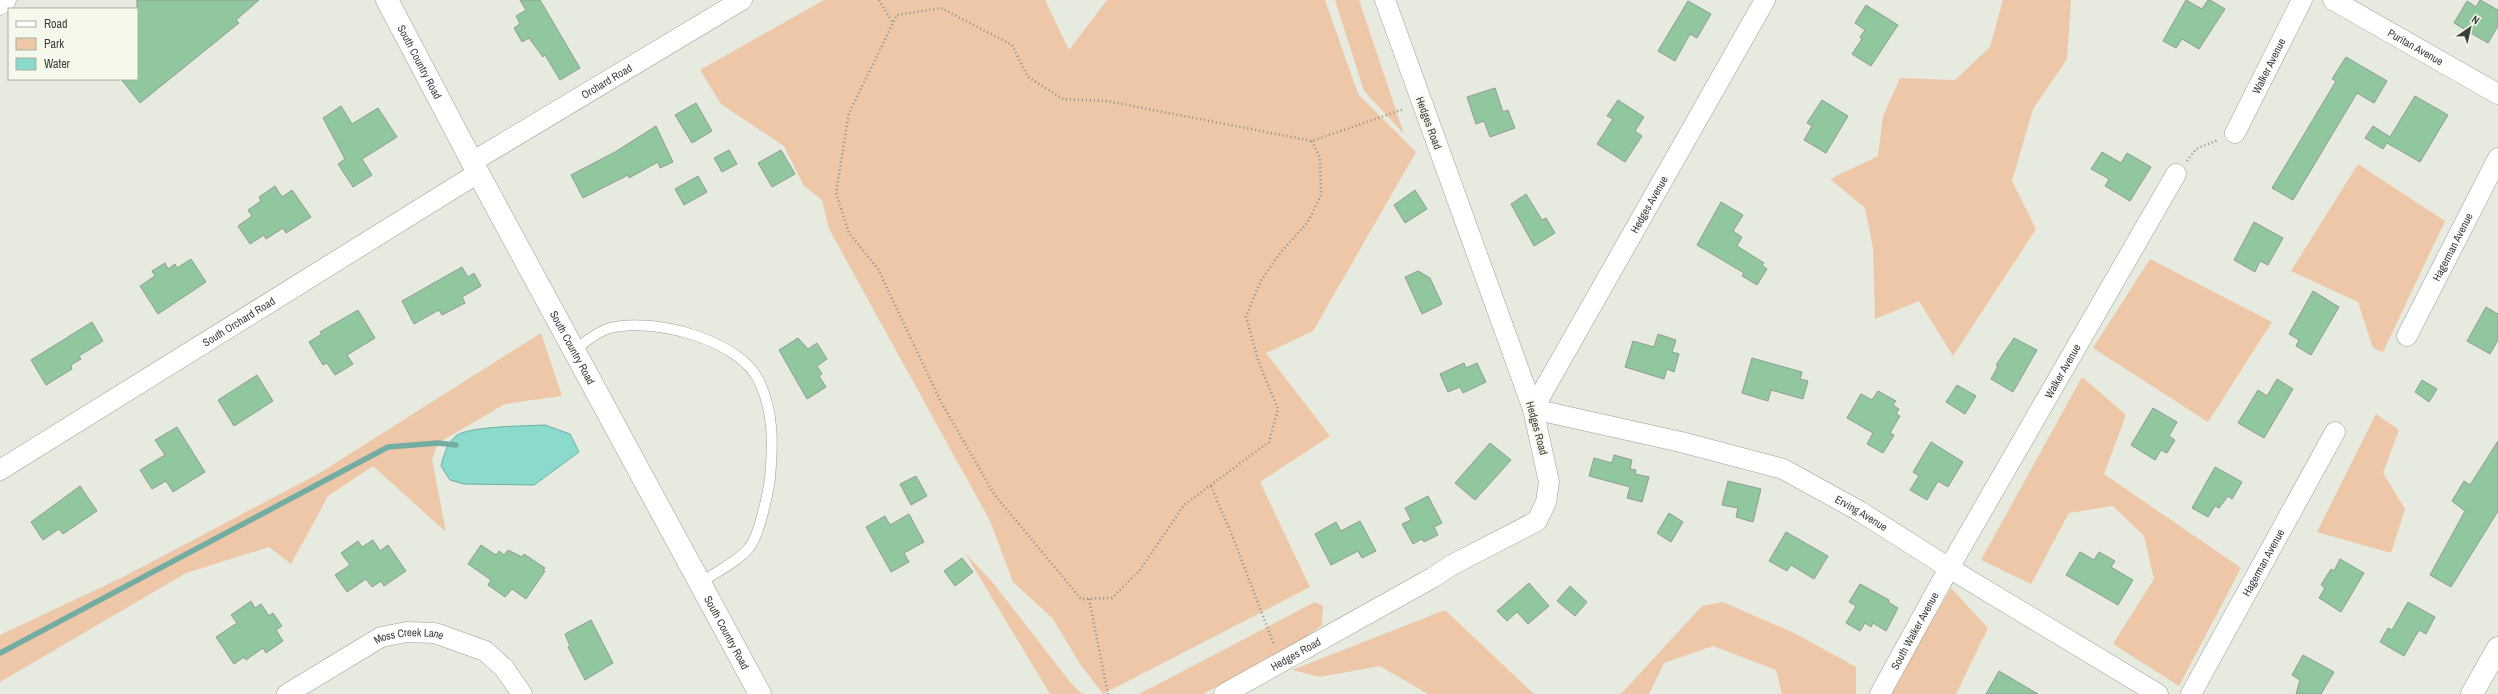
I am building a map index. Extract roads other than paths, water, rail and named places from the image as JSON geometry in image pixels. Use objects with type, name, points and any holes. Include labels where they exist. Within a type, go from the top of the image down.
[{"type":"main road","name":"South Country Road","points":[[387,0],[475,167],[760,694]]},
{"type":"main road","points":[[2477,692],[2498,648]]},
{"type":"street","points":[[0,5],[6,0]]},
{"type":"street","name":"Orchard Road","points":[[475,167],[742,0]]},
{"type":"street","name":"Hedges Road","points":[[1224,694],[1432,578],[1452,565],[1537,521],[1546,502],[1549,482],[1533,409],[1385,0]]},
{"type":"street","name":"Hedges Avenue","points":[[1533,409],[1765,0]]},
{"type":"street","name":"Walker Avenue","points":[[2235,133],[2302,0]]},
{"type":"street","name":"Puritan Avenue","points":[[2333,0],[2498,94]]},
{"type":"street","name":"Hagerman Avenue","points":[[2407,336],[2498,158]]},
{"type":"street","name":"South Orchard Road","points":[[0,470],[475,167]]},
{"type":"street","name":"Walker Avenue","points":[[1949,568],[2176,174]]},
{"type":"street","name":"Erving Avenue","points":[[1533,409],[1681,442],[1783,469],[1861,512],[1949,568],[2158,694]]},
{"type":"street","name":"Hagerman Avenue","points":[[2191,694],[2335,432]]},
{"type":"street","name":"South Walker Avenue","points":[[1880,694],[1949,568]]},
{"type":"street","name":"Moss Creek Lane","points":[[288,694],[381,637],[407,632],[435,633],[485,651],[504,668],[522,694]]},
{"type":"lane","points":[[574,350],[609,328],[640,326],[677,329],[714,342],[742,361],[758,380],[771,414],[772,452],[766,501],[750,547],[700,583]]},
{"type":"water","points":[[545,425],[570,434],[579,452],[534,485],[464,484],[450,480],[441,466],[450,442],[462,433],[484,428]]},
{"type":"waterway","points":[[0,653],[388,447],[438,443],[456,445]]}]
